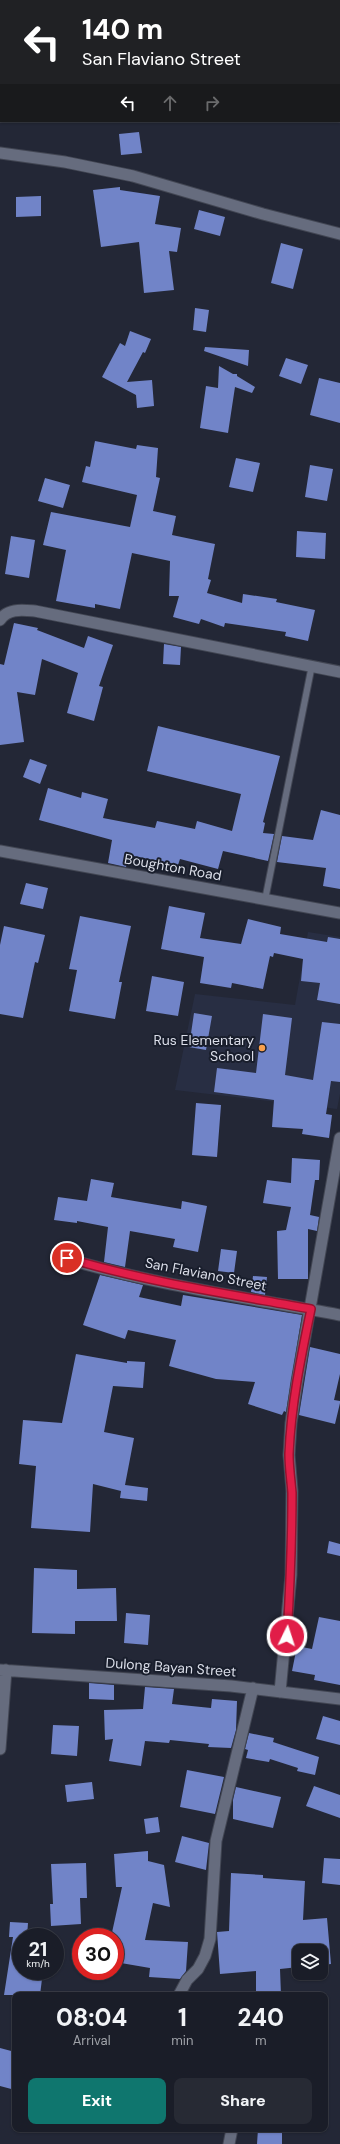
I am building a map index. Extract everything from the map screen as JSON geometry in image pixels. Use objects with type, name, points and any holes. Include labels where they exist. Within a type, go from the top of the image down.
[{"type":"street","points":[[0,153],[65,162],[133,176],[263,214],[340,234]]},
{"type":"street","points":[[0,620],[3,616],[14,611],[35,611],[312,665],[340,672]]},
{"type":"street","name":"Boughton Road","points":[[0,851],[340,913]]},
{"type":"street","points":[[280,1692],[291,1575],[292,1491],[289,1455],[291,1423],[340,1138]]},
{"type":"street","name":"San Flaviano Street","points":[[67,1258],[98,1268],[186,1287],[340,1315]]},
{"type":"street","points":[[0,1749],[3,1670]]},
{"type":"street","name":"Dulong Bayan Street","points":[[3,1670],[253,1688],[340,1699]]},
{"type":"street","points":[[181,1992],[187,1980],[198,1969],[205,1956],[210,1939],[216,1841],[253,1688]]},
{"type":"street","points":[[229,2144],[231,2132]]},
{"type":"lane","points":[[265,900],[312,665]]},
{"type":"shaded area","name":"Rus Elementary School","points":[[308,932],[340,937],[340,1094],[337,1109],[175,1090],[195,994],[295,1005]]},
{"type":"building","points":[[139,132],[142,153],[121,155],[119,134]]},
{"type":"building","points":[[120,187],[120,190],[160,196],[155,224],[181,228],[177,252],[169,251],[174,290],[144,293],[139,242],[101,247],[93,190]]},
{"type":"building","points":[[41,196],[41,216],[16,217],[16,197]]},
{"type":"building","points":[[199,210],[225,217],[220,236],[194,229]]},
{"type":"building","points":[[281,243],[303,249],[293,289],[271,283]]},
{"type":"building","points":[[195,308],[209,310],[206,332],[193,330]]},
{"type":"building","points":[[130,331],[151,339],[145,353],[143,352],[127,382],[152,380],[154,406],[137,408],[136,395],[102,377],[120,343],[125,346]]},
{"type":"building","points":[[205,347],[249,350],[248,366],[204,351]]},
{"type":"building","points":[[286,358],[308,365],[301,384],[279,376]]},
{"type":"building","points":[[219,366],[233,374],[237,374],[237,376],[255,387],[252,393],[235,387],[228,433],[200,428],[206,386],[218,388]]},
{"type":"building","points":[[319,378],[340,383],[340,423],[310,415]]},
{"type":"building","points":[[95,441],[136,449],[137,445],[158,448],[156,477],[160,478],[153,511],[176,516],[172,535],[215,544],[208,579],[211,580],[207,593],[242,603],[243,594],[277,599],[276,602],[315,610],[308,641],[285,636],[286,632],[225,623],[224,627],[201,619],[199,624],[173,617],[179,596],[169,596],[170,561],[132,553],[120,609],[95,604],[95,608],[56,601],[66,550],[43,545],[51,512],[130,527],[137,495],[82,482],[86,466],[90,467]]},
{"type":"building","points":[[236,458],[260,463],[253,492],[229,487]]},
{"type":"building","points":[[310,465],[333,469],[327,501],[305,497]]},
{"type":"building","points":[[45,478],[70,485],[63,508],[38,501]]},
{"type":"building","points":[[297,531],[326,533],[325,559],[296,557]]},
{"type":"building","points":[[11,536],[35,540],[29,578],[5,574]]},
{"type":"building","points":[[14,623],[38,628],[37,630],[84,648],[88,636],[113,645],[99,686],[103,687],[94,721],[67,713],[78,673],[42,659],[35,695],[17,692],[24,742],[0,745],[0,664],[4,665]]},
{"type":"building","points":[[164,644],[181,647],[180,665],[163,664]]},
{"type":"building","points":[[158,726],[280,756],[263,822],[265,823],[263,833],[274,834],[268,861],[223,851],[218,869],[180,859],[178,865],[129,855],[126,867],[108,863],[112,840],[39,820],[48,788],[81,798],[82,792],[108,799],[103,818],[155,828],[157,821],[195,829],[197,821],[232,831],[241,794],[147,771]]},
{"type":"building","points":[[30,759],[47,765],[40,784],[23,777]]},
{"type":"building","points":[[321,810],[340,815],[340,889],[323,886],[326,868],[277,862],[282,836],[313,840]]},
{"type":"building","points":[[26,883],[48,888],[43,909],[20,904]]},
{"type":"building","points":[[169,906],[205,913],[200,938],[241,944],[248,919],[281,927],[280,934],[327,942],[328,937],[340,939],[340,1004],[317,1000],[320,983],[301,981],[303,959],[274,953],[273,957],[270,956],[263,989],[232,983],[231,988],[200,983],[204,957],[161,949]]},
{"type":"building","points":[[80,916],[131,926],[119,982],[122,982],[115,1019],[69,1011],[77,970],[69,969]]},
{"type":"building","points":[[4,926],[45,935],[38,963],[35,962],[23,1018],[0,1014],[0,945]]},
{"type":"building","points":[[152,976],[184,982],[178,1016],[146,1011]]},
{"type":"building","points":[[194,1013],[212,1016],[206,1050],[189,1047]]},
{"type":"building","points":[[263,1014],[292,1018],[285,1075],[313,1080],[322,1022],[340,1024],[340,1082],[331,1081],[326,1114],[332,1115],[329,1138],[302,1134],[303,1129],[272,1127],[274,1100],[214,1092],[217,1068],[256,1073]]},
{"type":"building","points":[[196,1103],[221,1105],[217,1157],[192,1155]]},
{"type":"building","points":[[292,1158],[320,1160],[319,1180],[315,1180],[310,1215],[319,1217],[317,1231],[308,1229],[308,1279],[278,1279],[277,1231],[286,1230],[291,1207],[263,1203],[267,1180],[291,1183]]},
{"type":"building","points":[[91,1179],[114,1183],[111,1197],[181,1209],[182,1201],[207,1206],[198,1252],[173,1247],[175,1239],[130,1231],[125,1267],[104,1262],[108,1227],[77,1221],[77,1223],[54,1220],[58,1197],[87,1201]]},
{"type":"building","points":[[221,1249],[237,1251],[234,1273],[218,1271]]},
{"type":"building","points":[[100,1275],[143,1285],[139,1297],[181,1306],[183,1295],[302,1315],[286,1412],[284,1411],[282,1415],[248,1404],[255,1382],[216,1379],[169,1366],[176,1340],[128,1330],[125,1339],[83,1325]]},
{"type":"building","points":[[253,1276],[267,1277],[265,1295],[251,1292]]},
{"type":"building","points":[[310,1347],[340,1354],[340,1374],[334,1400],[340,1401],[340,1403],[335,1424],[299,1415]]},
{"type":"building","points":[[76,1354],[127,1363],[127,1361],[145,1362],[143,1388],[113,1386],[104,1432],[134,1438],[125,1485],[148,1488],[147,1501],[120,1498],[121,1491],[93,1484],[90,1532],[31,1528],[36,1466],[19,1464],[23,1420],[62,1423]]},
{"type":"building","points":[[329,1541],[340,1544],[340,1556],[327,1553]]},
{"type":"building","points":[[34,1568],[77,1570],[77,1589],[116,1588],[117,1621],[75,1621],[75,1634],[32,1633]]},
{"type":"building","points":[[126,1613],[150,1615],[148,1645],[124,1643]]},
{"type":"building","points":[[319,1617],[340,1621],[340,1685],[314,1680],[315,1675],[292,1671],[297,1646],[312,1649]]},
{"type":"building","points":[[89,1683],[114,1685],[114,1700],[89,1699]]},
{"type":"building","points":[[145,1687],[174,1689],[172,1704],[211,1708],[212,1699],[237,1701],[236,1730],[231,1748],[208,1747],[209,1744],[170,1740],[169,1743],[145,1741],[141,1766],[109,1761],[113,1739],[105,1740],[104,1710],[143,1709]]},
{"type":"building","points":[[323,1716],[340,1721],[340,1745],[316,1739]]},
{"type":"building","points":[[53,1725],[79,1726],[77,1756],[51,1754]]},
{"type":"building","points":[[249,1733],[274,1738],[273,1742],[319,1757],[315,1775],[297,1771],[298,1768],[270,1759],[269,1762],[246,1758],[248,1750],[245,1749]]},
{"type":"building","points":[[187,1770],[224,1777],[215,1814],[180,1807]]},
{"type":"building","points":[[92,1782],[94,1799],[67,1802],[65,1785]]},
{"type":"building","points":[[314,1786],[340,1795],[340,1818],[306,1806]]},
{"type":"building","points":[[236,1787],[281,1797],[273,1828],[233,1819],[233,1800]]},
{"type":"building","points":[[158,1817],[160,1832],[146,1834],[144,1819]]},
{"type":"building","points":[[182,1836],[209,1843],[206,1870],[175,1862]]},
{"type":"building","points":[[148,1851],[148,1861],[164,1865],[170,1907],[153,1903],[145,1940],[188,1942],[186,1971],[180,1979],[149,1977],[150,1968],[124,1964],[124,1928],[113,1928],[122,1887],[116,1887],[114,1854]]},
{"type":"building","points":[[324,1858],[340,1859],[340,1885],[322,1883]]},
{"type":"building","points":[[86,1863],[87,1898],[80,1898],[81,1924],[51,1926],[50,1904],[53,1904],[51,1864]]},
{"type":"building","points":[[231,1873],[263,1875],[263,1878],[305,1881],[303,1920],[327,1918],[331,1964],[328,1964],[328,1944],[292,1944],[292,1968],[280,1969],[281,1992],[256,1992],[256,1971],[220,1974],[217,1932],[229,1931]]},
{"type":"building","points":[[10,1922],[28,1923],[28,1928],[12,1928],[12,1937],[9,1937]]},
{"type":"building","points":[[12,1943],[12,1980],[42,1980],[40,1992],[12,1992],[12,1995],[4,1995]]},
{"type":"building","points":[[0,2048],[12,2051],[12,2089],[0,2086]]},
{"type":"building","points":[[258,2132],[282,2132],[282,2144],[257,2144]]},
{"type":"place","name":"Rus Elementary School","points":[[262,1048]]},
{"type":"route","points":[[67,1258],[98,1268],[186,1287],[311,1309],[291,1423],[289,1455],[292,1491],[291,1575],[287,1636]]}]
